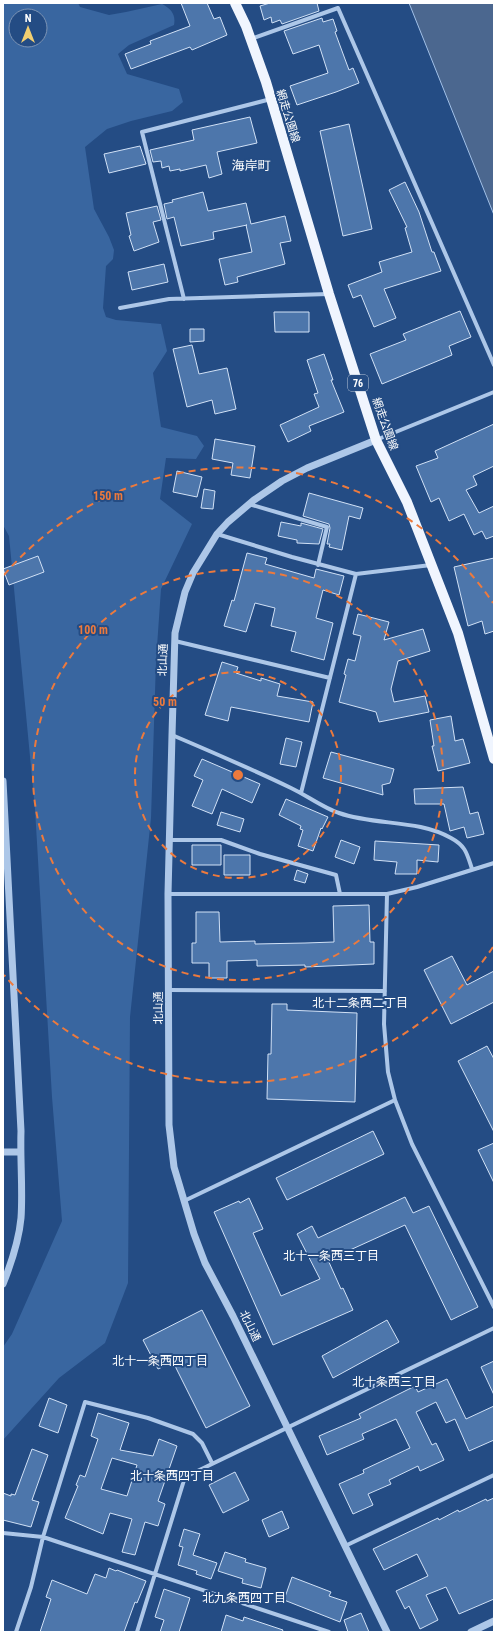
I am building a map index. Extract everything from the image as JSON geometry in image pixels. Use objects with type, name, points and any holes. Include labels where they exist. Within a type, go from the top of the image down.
[{"type":"main road","name":"網走公園線","points":[[235,3],[251,39],[271,99],[329,294],[376,440],[406,502],[458,633],[494,758]]},
{"type":"street","points":[[251,39],[338,8],[494,365]]},
{"type":"street","points":[[184,299],[142,132],[271,99]]},
{"type":"street","points":[[120,308],[169,299],[329,294]]},
{"type":"street","points":[[376,440],[494,392]]},
{"type":"street","name":"北山通","points":[[376,440],[306,468],[282,481],[248,504],[217,534],[193,573],[185,592],[178,620],[175,641],[172,735],[168,894],[169,1125],[174,1167],[183,1201],[205,1262],[387,1632]]},
{"type":"street","points":[[248,504],[327,527],[318,564]]},
{"type":"street","points":[[217,534],[356,574],[432,565]]},
{"type":"street","points":[[301,793],[356,574]]},
{"type":"street","points":[[175,641],[330,678]]},
{"type":"street","points":[[172,735],[301,793],[338,813],[384,823],[406,824],[450,837],[466,849],[472,869]]},
{"type":"street","points":[[3,781],[6,905],[21,1131],[21,1220],[14,1252],[3,1284]]},
{"type":"street","points":[[170,840],[221,840],[260,854],[336,875],[340,894]]},
{"type":"street","points":[[168,894],[387,894],[417,887],[494,863]]},
{"type":"street","points":[[387,894],[384,1024],[388,1065],[395,1100],[412,1144],[494,1307]]},
{"type":"street","points":[[169,990],[384,991]]},
{"type":"street","points":[[183,1201],[395,1100]]},
{"type":"street","points":[[3,1152],[20,1152]]},
{"type":"street","points":[[137,1632],[185,1477],[494,1328]]},
{"type":"street","points":[[16,1632],[31,1587],[43,1536],[85,1402],[148,1418],[193,1434],[202,1443],[212,1463]]},
{"type":"street","points":[[345,1546],[494,1475]]},
{"type":"street","points":[[3,1533],[43,1536],[329,1632]]},
{"type":"street","points":[[471,1632],[494,1621]]},
{"type":"shaded area","points":[[3,3],[78,3],[80,7],[109,15],[162,4],[172,12],[174,25],[129,45],[118,54],[127,74],[179,89],[183,102],[172,111],[131,121],[107,129],[85,147],[94,209],[109,237],[114,250],[113,259],[106,266],[103,308],[106,317],[116,320],[161,324],[167,351],[153,373],[161,427],[197,436],[204,446],[196,459],[166,458],[160,499],[192,524],[161,589],[156,661],[151,818],[130,1017],[128,1283],[105,1343],[59,1378],[3,1440],[3,1347],[12,1334],[62,1221],[52,1097],[35,809],[9,536],[3,525]]},
{"type":"shaded area","points":[[409,3],[494,3],[494,215]]},
{"type":"building","points":[[181,3],[207,3],[214,19],[220,17],[227,35],[192,50],[190,47],[131,69],[125,54],[151,44],[150,41],[190,26]]},
{"type":"building","points":[[270,3],[317,3],[319,11],[282,24],[280,20],[272,23],[271,17],[264,20],[260,6]]},
{"type":"building","points":[[322,18],[323,22],[333,19],[337,31],[335,32],[349,70],[353,68],[359,83],[297,105],[290,86],[328,73],[319,45],[293,54],[284,31]]},
{"type":"building","points":[[250,117],[257,143],[217,152],[222,174],[209,178],[206,165],[180,171],[180,169],[170,171],[169,166],[162,168],[161,161],[153,162],[150,150],[194,140],[192,130]]},
{"type":"building","points":[[349,124],[372,229],[343,236],[320,131]]},
{"type":"building","points":[[140,146],[146,164],[109,173],[104,154]]},
{"type":"building","points":[[405,182],[419,212],[432,252],[434,252],[441,271],[384,289],[396,318],[374,327],[361,295],[353,298],[348,285],[382,272],[379,262],[412,252],[405,228],[407,227],[389,190]]},
{"type":"building","points":[[203,192],[208,211],[246,203],[251,224],[285,216],[291,241],[280,243],[285,264],[237,277],[238,282],[225,285],[219,259],[252,252],[246,225],[213,232],[214,239],[181,246],[174,217],[167,219],[164,204],[173,202],[172,200]]},
{"type":"building","points":[[157,206],[161,220],[153,222],[159,242],[134,251],[129,236],[131,235],[126,213]]},
{"type":"building","points":[[164,264],[168,282],[132,290],[128,272]]},
{"type":"building","points":[[460,311],[471,337],[449,346],[452,355],[382,384],[370,354],[406,340],[403,334]]},
{"type":"building","points":[[274,312],[309,312],[309,332],[275,332]]},
{"type":"building","points":[[190,329],[204,329],[204,341],[190,342]]},
{"type":"building","points":[[192,345],[199,374],[227,368],[236,409],[215,414],[212,400],[187,407],[173,349]]},
{"type":"building","points":[[324,354],[333,380],[331,380],[344,412],[309,426],[311,431],[288,442],[280,425],[319,407],[314,394],[318,393],[307,360]]},
{"type":"building","points":[[494,424],[494,466],[473,476],[477,485],[466,490],[479,513],[494,506],[494,536],[486,539],[482,531],[474,535],[464,514],[449,521],[439,498],[431,502],[416,466],[438,458],[435,451]]},
{"type":"building","points":[[215,439],[255,446],[250,478],[231,475],[233,463],[212,459]]},
{"type":"building","points":[[177,471],[202,477],[197,497],[173,492]]},
{"type":"building","points":[[204,489],[215,491],[213,509],[201,508]]},
{"type":"building","points":[[309,493],[363,508],[360,519],[349,516],[342,550],[329,547],[330,544],[327,544],[330,528],[329,524],[303,516]]},
{"type":"building","points":[[281,522],[301,526],[301,523],[323,529],[319,544],[297,543],[297,540],[278,536]]},
{"type":"building","points":[[247,553],[267,558],[265,564],[314,578],[316,569],[344,576],[339,595],[323,590],[316,618],[333,623],[324,660],[291,651],[296,632],[271,626],[275,608],[255,603],[246,632],[224,626],[232,600],[234,601]]},
{"type":"building","points":[[38,556],[44,572],[9,585],[3,569]]},
{"type":"building","points":[[494,558],[494,631],[485,634],[482,621],[468,626],[454,567]]},
{"type":"building","points":[[358,614],[389,622],[384,640],[423,629],[430,651],[398,661],[391,689],[394,702],[425,696],[429,712],[379,722],[376,712],[339,702],[346,675],[344,674],[348,659],[355,661],[361,636],[353,634]]},
{"type":"building","points":[[222,662],[238,667],[236,673],[261,681],[261,678],[280,684],[277,696],[313,702],[309,722],[231,707],[228,721],[205,715]]},
{"type":"building","points":[[451,716],[455,741],[463,739],[470,763],[438,771],[432,746],[434,746],[430,720]]},
{"type":"building","points":[[286,738],[302,742],[296,767],[280,764]]},
{"type":"building","points":[[331,752],[394,769],[390,783],[382,785],[383,795],[323,778]]},
{"type":"building","points":[[202,759],[260,784],[252,803],[222,789],[212,814],[192,806],[203,780],[194,776]]},
{"type":"building","points":[[463,787],[470,814],[478,812],[484,834],[467,838],[464,827],[450,831],[444,804],[415,804],[414,789]]},
{"type":"building","points":[[286,799],[328,817],[322,829],[321,828],[313,851],[298,846],[303,830],[300,829],[301,826],[279,815]]},
{"type":"building","points":[[221,812],[244,819],[240,832],[217,825]]},
{"type":"building","points":[[341,840],[360,847],[354,864],[335,857]]},
{"type":"building","points":[[375,841],[439,845],[438,862],[417,860],[417,874],[395,874],[397,862],[374,860]]},
{"type":"building","points":[[192,845],[221,845],[221,865],[192,865]]},
{"type":"building","points":[[224,855],[250,855],[250,875],[224,875]]},
{"type":"building","points":[[297,870],[308,874],[305,883],[294,880]]},
{"type":"building","points":[[369,905],[370,942],[374,942],[374,964],[305,967],[305,965],[257,966],[257,960],[227,961],[227,978],[209,978],[209,963],[192,963],[192,943],[196,943],[196,912],[219,912],[220,942],[255,941],[255,944],[334,942],[333,906]]},
{"type":"building","points":[[452,956],[467,985],[494,971],[494,1002],[451,1024],[424,970]]},
{"type":"building","points":[[272,1004],[287,1004],[287,1010],[357,1013],[355,1102],[267,1099],[268,1054],[271,1054]]},
{"type":"building","points":[[487,1046],[494,1059],[494,1132],[458,1061]]},
{"type":"building","points":[[373,1131],[384,1154],[287,1200],[276,1178]]},
{"type":"building","points":[[494,1143],[494,1183],[478,1150]]},
{"type":"building","points":[[405,1197],[413,1213],[429,1206],[478,1307],[451,1320],[405,1225],[328,1260],[341,1289],[343,1288],[353,1310],[273,1345],[214,1212],[239,1201],[240,1203],[249,1198],[263,1229],[253,1233],[281,1296],[320,1279],[297,1234],[312,1226],[318,1238]]},
{"type":"building","points":[[202,1310],[250,1406],[206,1428],[173,1362],[158,1369],[143,1340]]},
{"type":"building","points":[[387,1320],[399,1342],[333,1378],[322,1356]]},
{"type":"building","points":[[494,1361],[494,1395],[481,1367]]},
{"type":"building","points":[[447,1379],[466,1419],[494,1406],[494,1440],[469,1451],[455,1419],[446,1423],[436,1402],[416,1412],[432,1445],[436,1443],[444,1460],[420,1471],[418,1466],[389,1480],[391,1484],[368,1494],[373,1505],[353,1514],[339,1484],[364,1473],[363,1470],[410,1448],[396,1419],[362,1434],[364,1439],[327,1455],[319,1436],[361,1418],[359,1414],[415,1386],[418,1392]]},
{"type":"building","points":[[49,1398],[67,1405],[58,1433],[39,1426]]},
{"type":"building","points":[[98,1413],[129,1423],[120,1450],[153,1456],[159,1439],[177,1446],[158,1501],[165,1504],[158,1526],[145,1522],[135,1555],[122,1552],[132,1519],[110,1513],[103,1534],[65,1518],[78,1486],[76,1485],[80,1475],[85,1477],[98,1439],[91,1436]],"holes":[[[112,1458],[137,1465],[127,1496],[101,1489]]]},
{"type":"building","points":[[32,1449],[48,1455],[32,1500],[39,1502],[31,1527],[3,1520],[3,1493],[11,1496],[11,1494],[15,1495]]},
{"type":"building","points":[[235,1472],[249,1500],[223,1513],[209,1485]]},
{"type":"building","points":[[494,1498],[494,1599],[459,1614],[446,1587],[426,1595],[438,1620],[420,1629],[409,1606],[405,1609],[396,1591],[428,1576],[417,1554],[384,1570],[373,1549],[438,1518],[439,1520],[458,1510],[459,1512],[486,1499],[487,1501]]},
{"type":"building","points":[[282,1511],[289,1528],[269,1537],[262,1520]]},
{"type":"building","points":[[184,1529],[200,1534],[193,1555],[217,1563],[211,1579],[196,1574],[197,1571],[178,1565],[183,1547],[179,1546]]},
{"type":"building","points":[[225,1552],[246,1559],[245,1562],[266,1568],[261,1588],[242,1583],[243,1579],[218,1571]]},
{"type":"building","points":[[109,1568],[146,1581],[137,1603],[135,1602],[124,1632],[40,1632],[51,1599],[46,1597],[52,1580],[87,1594],[95,1574],[106,1578]]},
{"type":"building","points":[[292,1577],[331,1592],[329,1596],[347,1602],[340,1622],[284,1600]]},
{"type":"building","points":[[164,1589],[190,1598],[179,1632],[160,1632],[164,1620],[155,1617]]},
{"type":"building","points":[[361,1613],[369,1632],[348,1632],[344,1620]]},
{"type":"building","points":[[226,1615],[243,1621],[244,1617],[283,1630],[282,1632],[221,1632]]},
{"type":"district","name":"海岸町","points":[[251,165]]},
{"type":"district","name":"北十二条西二丁目","points":[[360,1003]]},
{"type":"district","name":"北十一条西三丁目","points":[[331,1256]]},
{"type":"district","name":"北十一条西四丁目","points":[[160,1361]]},
{"type":"district","name":"北十条西三丁目","points":[[394,1382]]},
{"type":"district","name":"北十条西四丁目","points":[[172,1476]]},
{"type":"district","name":"北九条西四丁目","points":[[244,1598]]}]
